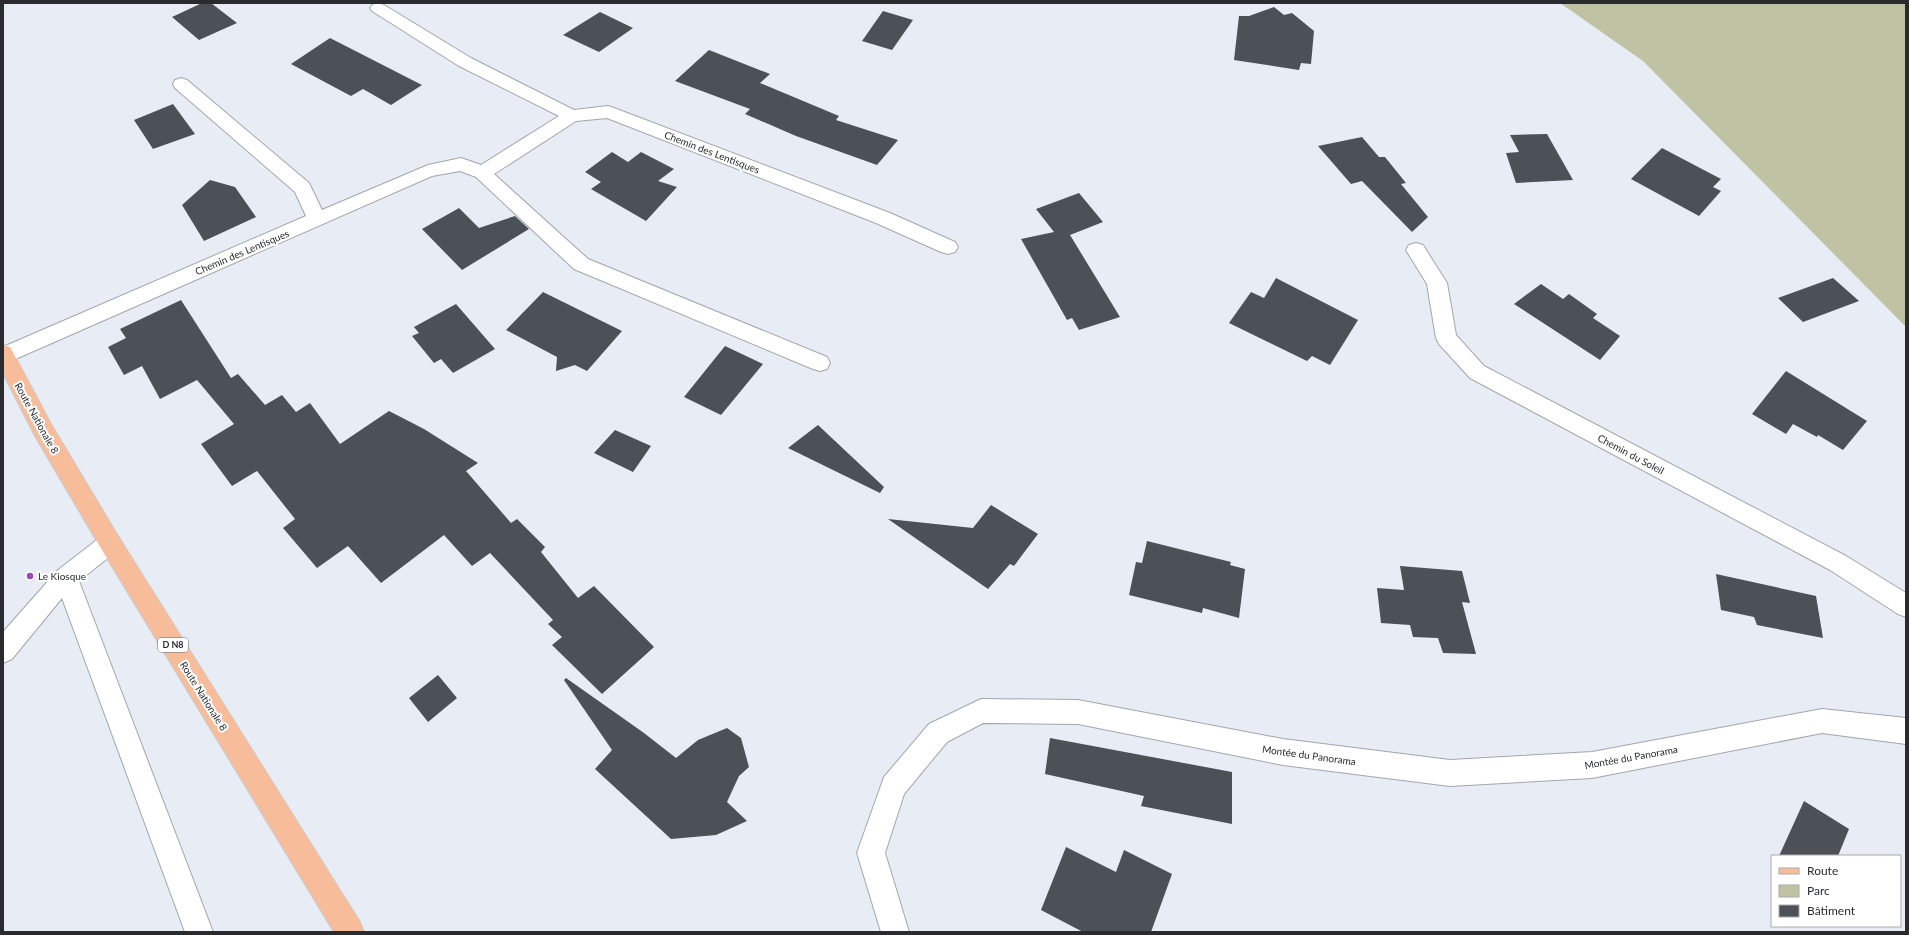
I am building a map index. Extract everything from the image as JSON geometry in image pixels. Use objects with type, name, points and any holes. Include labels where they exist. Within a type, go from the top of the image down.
[{"type":"main road","name":"Route Nationale 8","points":[[3,354],[43,430],[110,543],[350,932]]},
{"type":"street","points":[[378,8],[465,62],[572,116]]},
{"type":"street","points":[[181,84],[303,188],[317,220]]},
{"type":"street","name":"Chemin des Lentisques","points":[[482,173],[572,116],[608,112],[883,218],[948,247]]},
{"type":"street","name":"Chemin des Lentisques","points":[[3,354],[428,171],[461,164],[482,173],[582,264],[820,362]]},
{"type":"street","name":"Chemin du Soleil","points":[[1416,250],[1436,283],[1446,338],[1477,372],[1838,563],[1906,606]]},
{"type":"street","points":[[3,651],[31,615],[66,577],[91,556],[110,543]]},
{"type":"street","points":[[66,577],[199,932]]},
{"type":"street","name":"Montée du Panorama","points":[[895,932],[871,853],[893,786],[938,732],[981,712],[1078,712],[1283,752],[1450,773],[1592,765],[1822,721],[1906,731]]},
{"type":"green space","points":[[1560,3],[1906,3],[1906,327],[1643,61]]},
{"type":"building","points":[[202,3],[211,3],[237,23],[199,40],[172,17]]},
{"type":"building","points":[[1274,7],[1284,15],[1292,13],[1314,31],[1311,64],[1301,63],[1299,70],[1234,60],[1239,16],[1249,16]]},
{"type":"building","points":[[883,11],[913,20],[892,50],[862,41]]},
{"type":"building","points":[[600,12],[633,28],[599,52],[563,35]]},
{"type":"building","points":[[330,38],[422,85],[391,105],[363,89],[351,96],[291,64]]},
{"type":"building","points":[[709,50],[770,74],[760,83],[839,116],[836,120],[898,140],[877,165],[796,136],[745,114],[750,109],[675,81]]},
{"type":"building","points":[[173,104],[195,134],[153,149],[134,120]]},
{"type":"building","points":[[1547,134],[1573,180],[1516,183],[1506,153],[1519,152],[1510,135]]},
{"type":"building","points":[[1362,137],[1379,157],[1385,157],[1406,183],[1401,184],[1428,217],[1412,232],[1362,181],[1351,184],[1318,146]]},
{"type":"building","points":[[1662,148],[1721,179],[1713,187],[1721,191],[1699,216],[1631,179]]},
{"type":"building","points":[[612,152],[628,162],[641,152],[674,169],[658,181],[677,187],[646,221],[591,189],[601,182],[585,172]]},
{"type":"building","points":[[210,180],[235,187],[256,217],[204,241],[182,205]]},
{"type":"building","points":[[1079,193],[1103,222],[1070,235],[1120,317],[1079,330],[1072,318],[1067,320],[1021,239],[1054,232],[1036,209]]},
{"type":"building","points":[[459,208],[479,228],[515,216],[529,229],[462,270],[422,229]]},
{"type":"building","points":[[1276,278],[1358,320],[1330,365],[1312,356],[1307,361],[1229,323],[1251,292],[1264,298]]},
{"type":"building","points":[[1833,278],[1859,301],[1803,322],[1778,298]]},
{"type":"building","points":[[1541,284],[1563,299],[1569,294],[1597,314],[1593,318],[1620,336],[1600,360],[1514,304]]},
{"type":"building","points":[[543,292],[622,331],[587,371],[575,365],[556,371],[557,357],[506,330]]},
{"type":"building","points":[[181,300],[231,378],[238,374],[265,405],[282,395],[296,412],[310,403],[340,444],[389,411],[424,429],[478,463],[466,471],[511,523],[517,519],[545,547],[541,552],[578,598],[594,586],[654,647],[602,694],[552,645],[562,637],[548,624],[553,620],[490,553],[472,566],[444,535],[381,583],[348,546],[317,568],[283,528],[295,519],[257,471],[232,486],[201,444],[234,424],[197,380],[160,399],[142,366],[124,375],[108,347],[126,338],[120,329]]},
{"type":"building","points":[[456,304],[495,349],[453,373],[441,359],[434,363],[412,336],[419,333],[414,327]]},
{"type":"building","points":[[725,346],[763,364],[721,415],[684,397]]},
{"type":"building","points":[[1786,371],[1867,421],[1843,450],[1818,435],[1817,437],[1793,424],[1786,434],[1752,414]]},
{"type":"building","points":[[818,425],[884,487],[880,493],[788,448]]},
{"type":"building","points":[[615,430],[651,446],[633,472],[594,453]]},
{"type":"building","points":[[991,505],[1038,534],[1014,566],[1010,564],[988,589],[888,519],[973,528]]},
{"type":"building","points":[[1147,541],[1231,562],[1230,565],[1245,569],[1239,618],[1203,608],[1202,613],[1129,595],[1136,562],[1142,563]]},
{"type":"building","points":[[1400,566],[1462,571],[1470,603],[1462,602],[1476,654],[1443,653],[1438,638],[1413,637],[1410,625],[1381,623],[1377,588],[1404,590]]},
{"type":"building","points":[[1716,574],[1816,596],[1823,638],[1757,625],[1754,617],[1721,610]]},
{"type":"building","points":[[438,675],[457,698],[428,722],[409,698]]},
{"type":"building","points":[[566,678],[644,733],[676,758],[698,740],[727,728],[741,738],[749,767],[739,776],[727,802],[747,821],[716,835],[671,839],[595,769],[612,750],[564,680]]},
{"type":"building","points":[[1050,738],[1232,772],[1232,824],[1141,806],[1144,796],[1045,774]]},
{"type":"building","points":[[1804,801],[1849,829],[1838,855],[1779,855]]},
{"type":"building","points":[[1066,847],[1116,872],[1124,850],[1172,874],[1151,932],[1083,932],[1041,910]]},
{"type":"place","name":"Le Kiosque","points":[[30,576]]}]
